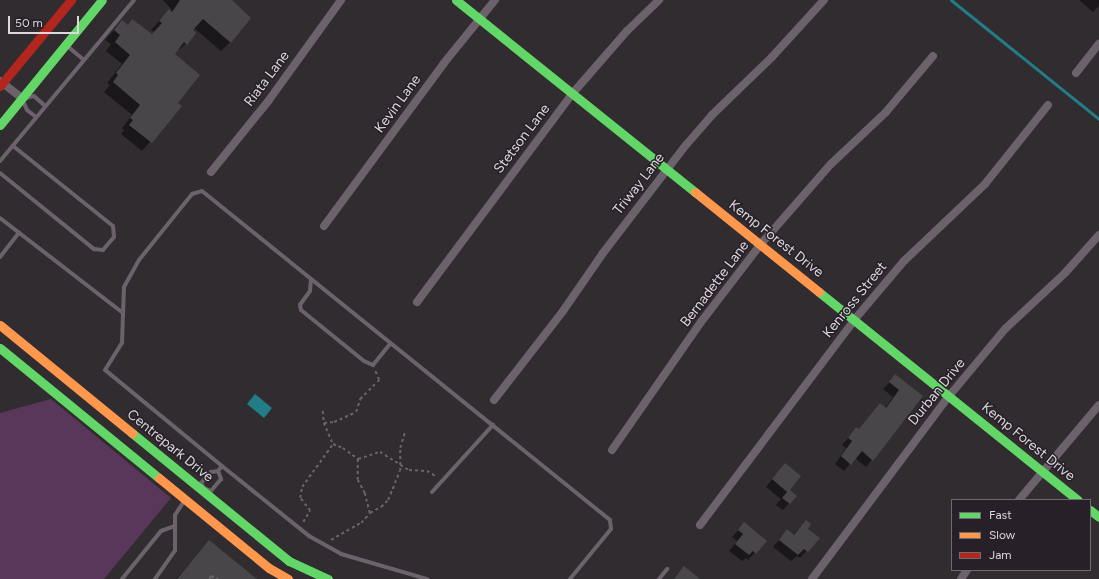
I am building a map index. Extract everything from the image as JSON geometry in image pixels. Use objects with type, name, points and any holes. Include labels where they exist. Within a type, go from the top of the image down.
[{"type":"street","points":[[22,98],[1,83],[71,0]]},
{"type":"street","points":[[0,125],[102,0]]},
{"type":"street","name":"Riata Lane","points":[[211,172],[269,100],[341,0]]},
{"type":"street","name":"Kemp Forest Drive","points":[[456,0],[760,245],[855,319],[1077,499]]},
{"type":"street","name":"Kevin Lane","points":[[324,226],[479,19],[495,0]]},
{"type":"street","name":"Stetson Lane","points":[[417,302],[572,94],[628,31],[659,0]]},
{"type":"street","name":"Triway Lane","points":[[494,400],[563,311],[603,253],[667,170],[712,115],[772,57],[824,0]]},
{"type":"street","points":[[1076,73],[1099,44]]},
{"type":"street","name":"Bernadette Lane","points":[[612,450],[701,322],[760,245],[831,164],[886,112],[933,56]]},
{"type":"street","name":"Kenross Street","points":[[700,525],[855,319],[904,261],[985,184],[1048,105]]},
{"type":"street","name":"Durban Drive","points":[[812,579],[949,396],[1005,329],[1065,273],[1099,236]]},
{"type":"street","name":"Centrepark Drive","points":[[2,330],[203,489],[288,561],[328,579]]},
{"type":"street","points":[[0,348],[269,568],[288,579],[298,565]]},
{"type":"street","points":[[1020,499],[1099,405]]},
{"type":"street","points":[[92,423],[103,409]]},
{"type":"street","points":[[189,502],[203,489]]},
{"type":"street","points":[[1091,511],[1099,517]]},
{"type":"lane","points":[[0,161],[134,0]]},
{"type":"lane","points":[[66,44],[84,60]]},
{"type":"lane","points":[[36,117],[26,110],[22,98],[34,96],[45,106]]},
{"type":"lane","points":[[0,173],[94,249],[103,250],[114,237],[113,226],[13,146]]},
{"type":"lane","points":[[426,579],[341,554],[325,545],[299,528],[105,370],[122,342],[124,287],[139,260],[192,194],[202,191],[610,520],[611,529],[570,579]]},
{"type":"lane","points":[[0,218],[123,313]]},
{"type":"lane","points":[[0,257],[19,233]]},
{"type":"lane","points":[[311,279],[310,291],[300,305],[301,310],[364,361],[373,365],[391,343]]},
{"type":"lane","points":[[432,492],[493,425]]},
{"type":"lane","points":[[218,472],[222,466]]},
{"type":"lane","points":[[211,472],[218,472],[221,479],[211,490],[203,489],[201,483],[211,472]]},
{"type":"lane","points":[[155,579],[175,550],[175,515],[189,502]]},
{"type":"lane","points":[[122,579],[161,531],[174,526]]},
{"type":"lane","points":[[658,579],[667,569]]},
{"type":"path","points":[[324,423],[343,419],[356,412],[360,399],[380,378],[373,365]]},
{"type":"path","points":[[323,411],[324,423],[333,444],[343,448],[358,459]]},
{"type":"path","points":[[325,545],[342,532],[364,521],[370,513],[388,500],[399,476],[401,464],[400,448],[405,432]]},
{"type":"path","points":[[299,528],[310,511],[300,498],[302,487],[333,444]]},
{"type":"path","points":[[358,459],[380,452],[415,472],[430,472],[441,482]]},
{"type":"path","points":[[358,459],[358,480],[365,493],[370,513]]},
{"type":"path","points":[[209,579],[211,576],[218,579]]},
{"type":"shaded area","points":[[51,399],[171,498],[104,579],[0,579],[0,413]]},
{"type":"water","points":[[255,394],[272,408],[264,418],[247,404]]},
{"type":"building","points":[[180,0],[232,0],[251,18],[231,43],[203,19],[193,30],[196,33],[187,45],[184,42],[175,54],[200,75],[178,103],[182,106],[152,143],[129,125],[133,120],[130,118],[140,105],[113,82],[118,75],[116,73],[130,55],[115,42],[120,35],[114,30],[122,20],[128,25],[132,19],[152,34],[162,23],[159,21],[169,9],[172,12]]},
{"type":"building","points":[[895,374],[923,396],[873,461],[862,451],[851,465],[841,456],[852,441],[848,438],[856,427],[859,429],[880,403],[886,408],[899,390],[889,382]]},
{"type":"building","points":[[785,463],[801,476],[790,490],[797,496],[790,504],[782,498],[787,492],[772,479]]},
{"type":"building","points":[[806,520],[811,524],[808,529],[820,538],[808,552],[804,549],[798,555],[779,540],[787,529],[794,535]]},
{"type":"building","points":[[744,522],[767,541],[756,554],[753,551],[749,555],[735,544],[743,534],[738,530]]},
{"type":"building","points":[[209,540],[257,579],[177,579]]},
{"type":"building","points":[[684,566],[700,579],[674,579]]},
{"type":"waterway","points":[[951,0],[1099,119]]},
{"type":"traffic: fast","points":[[0,125],[102,0]]},
{"type":"traffic: fast","points":[[456,0],[695,192]]},
{"type":"traffic: fast","points":[[819,292],[1077,499]]},
{"type":"traffic: fast","points":[[0,348],[159,478]]},
{"type":"traffic: fast","points":[[132,433],[289,561],[328,579]]},
{"type":"traffic: fast","points":[[1091,511],[1099,517]]},
{"type":"traffic: slow","points":[[695,192],[819,292]]},
{"type":"traffic: slow","points":[[0,325],[132,433]]},
{"type":"traffic: slow","points":[[159,478],[269,568],[288,579]]},
{"type":"traffic: jam","points":[[0,86],[71,0]]}]
